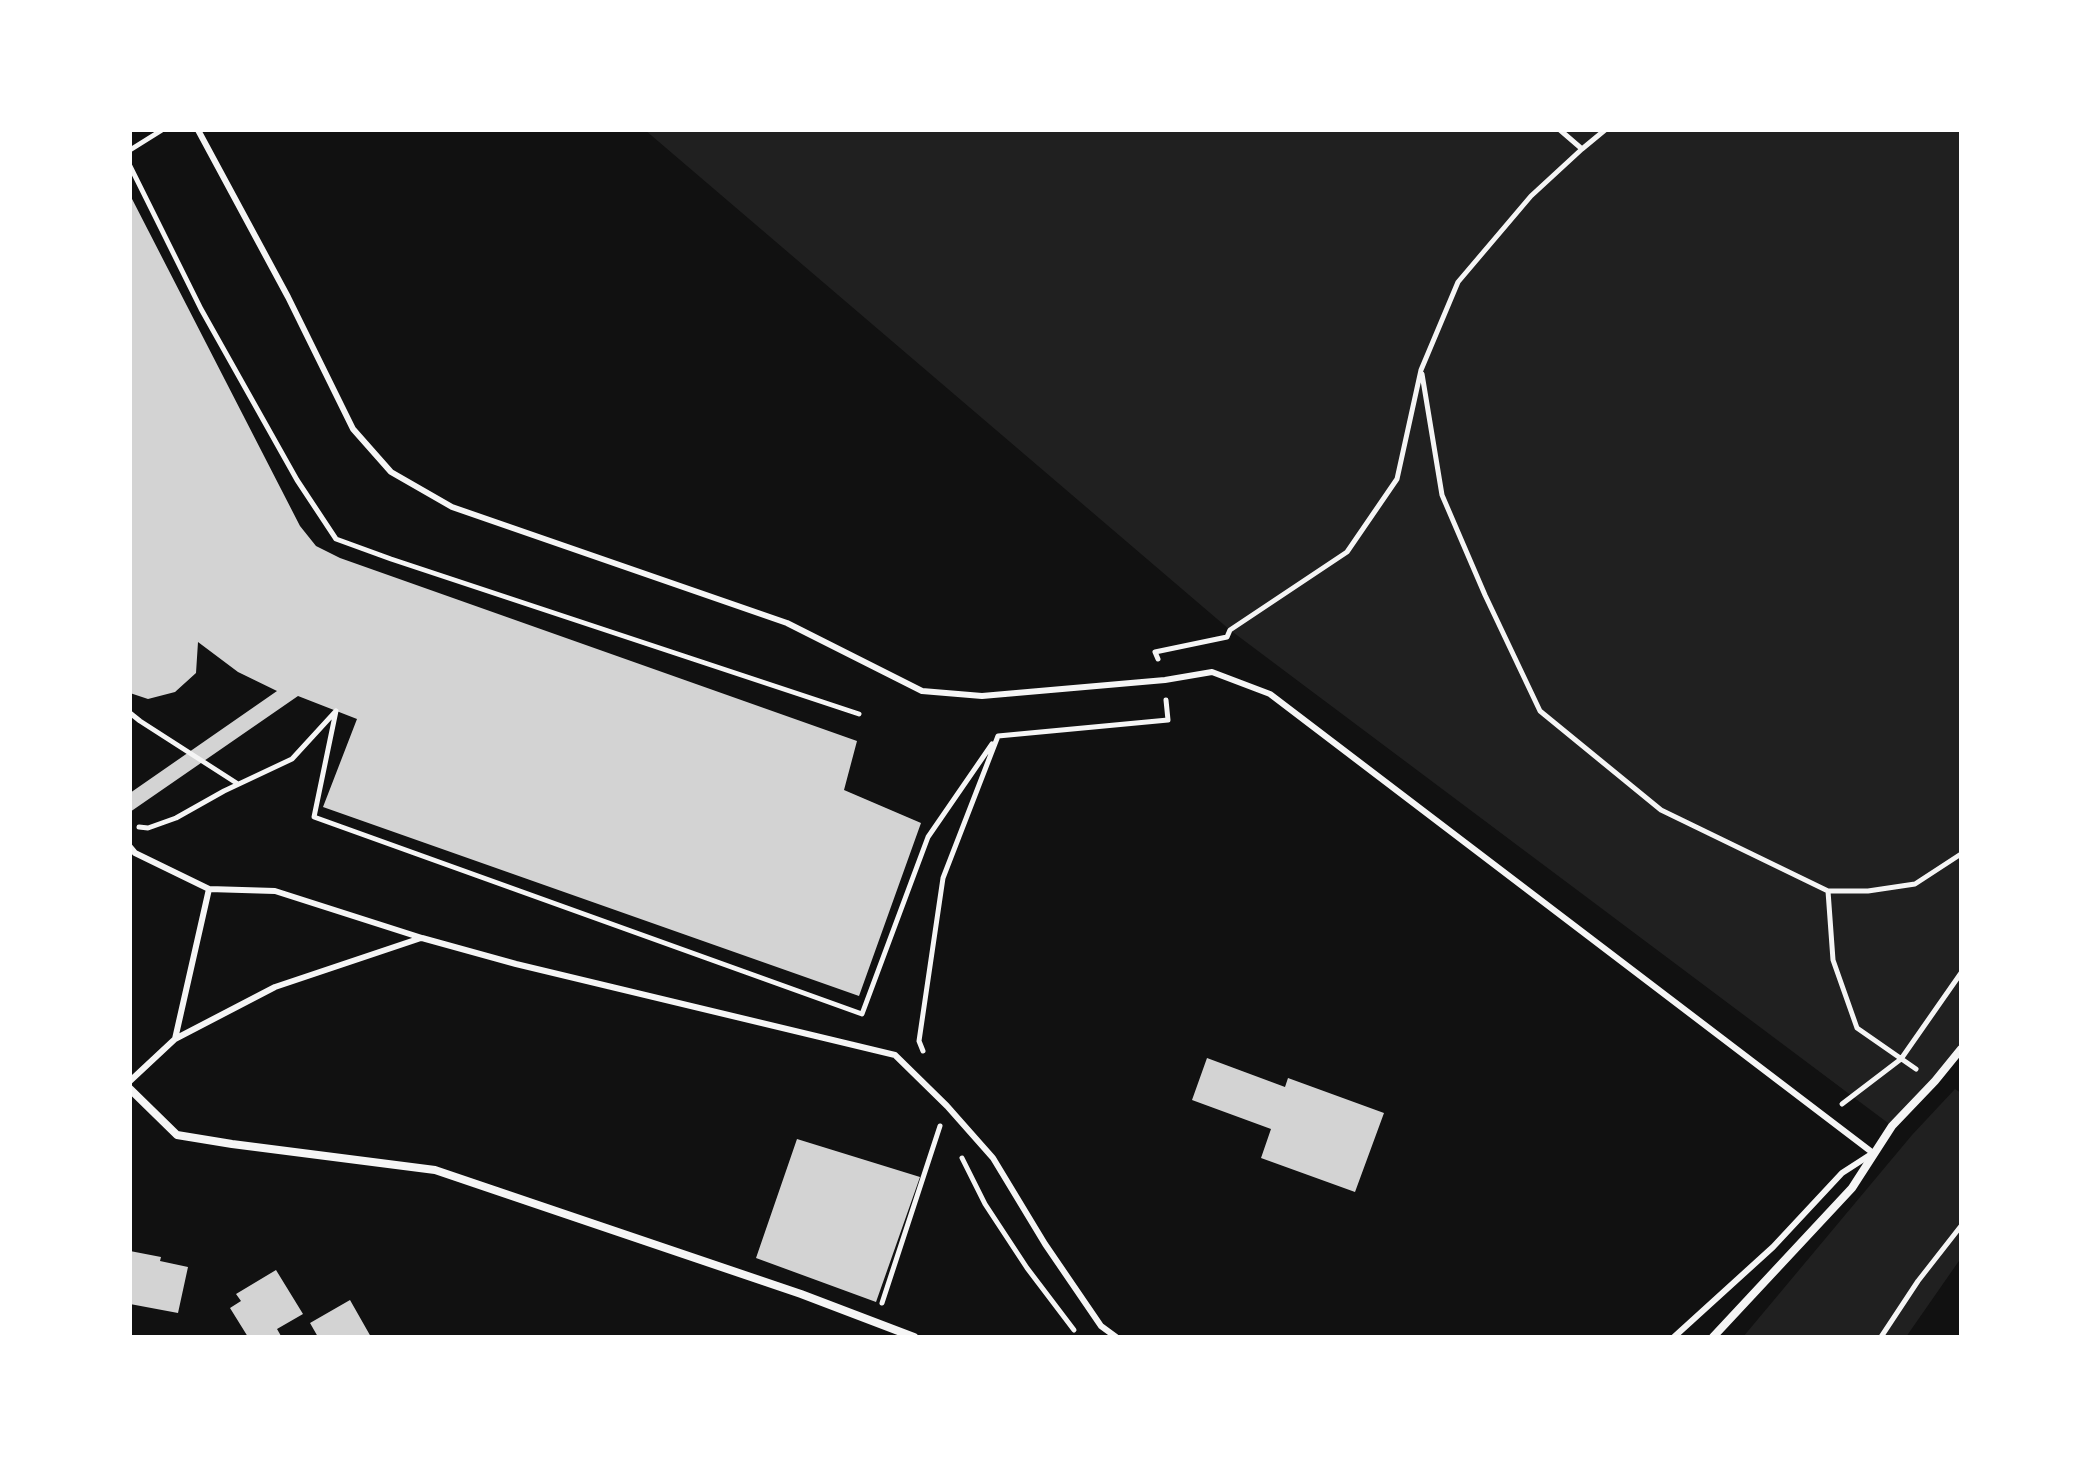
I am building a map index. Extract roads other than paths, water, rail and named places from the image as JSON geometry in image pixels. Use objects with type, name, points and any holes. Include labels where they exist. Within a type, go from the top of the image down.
[{"type":"street","points":[[1713,1337],[1852,1188],[1892,1126],[1961,1049]]},
{"type":"street","points":[[130,1089],[177,1135],[435,1170],[801,1294],[914,1337]]},
{"type":"lane","points":[[198,130],[288,297],[353,429],[391,472],[452,507],[787,623],[922,691],[982,696],[1165,680],[1212,672],[1270,694],[1873,1153],[1842,1173],[1773,1247],[1674,1337]]},
{"type":"lane","points":[[130,847],[135,853],[209,889],[275,891],[516,964],[895,1055],[947,1106],[993,1158],[1045,1244],[1101,1326],[1116,1337]]},
{"type":"lane","points":[[175,1039],[209,889]]},
{"type":"lane","points":[[130,1081],[175,1039],[275,987],[422,938]]}]
